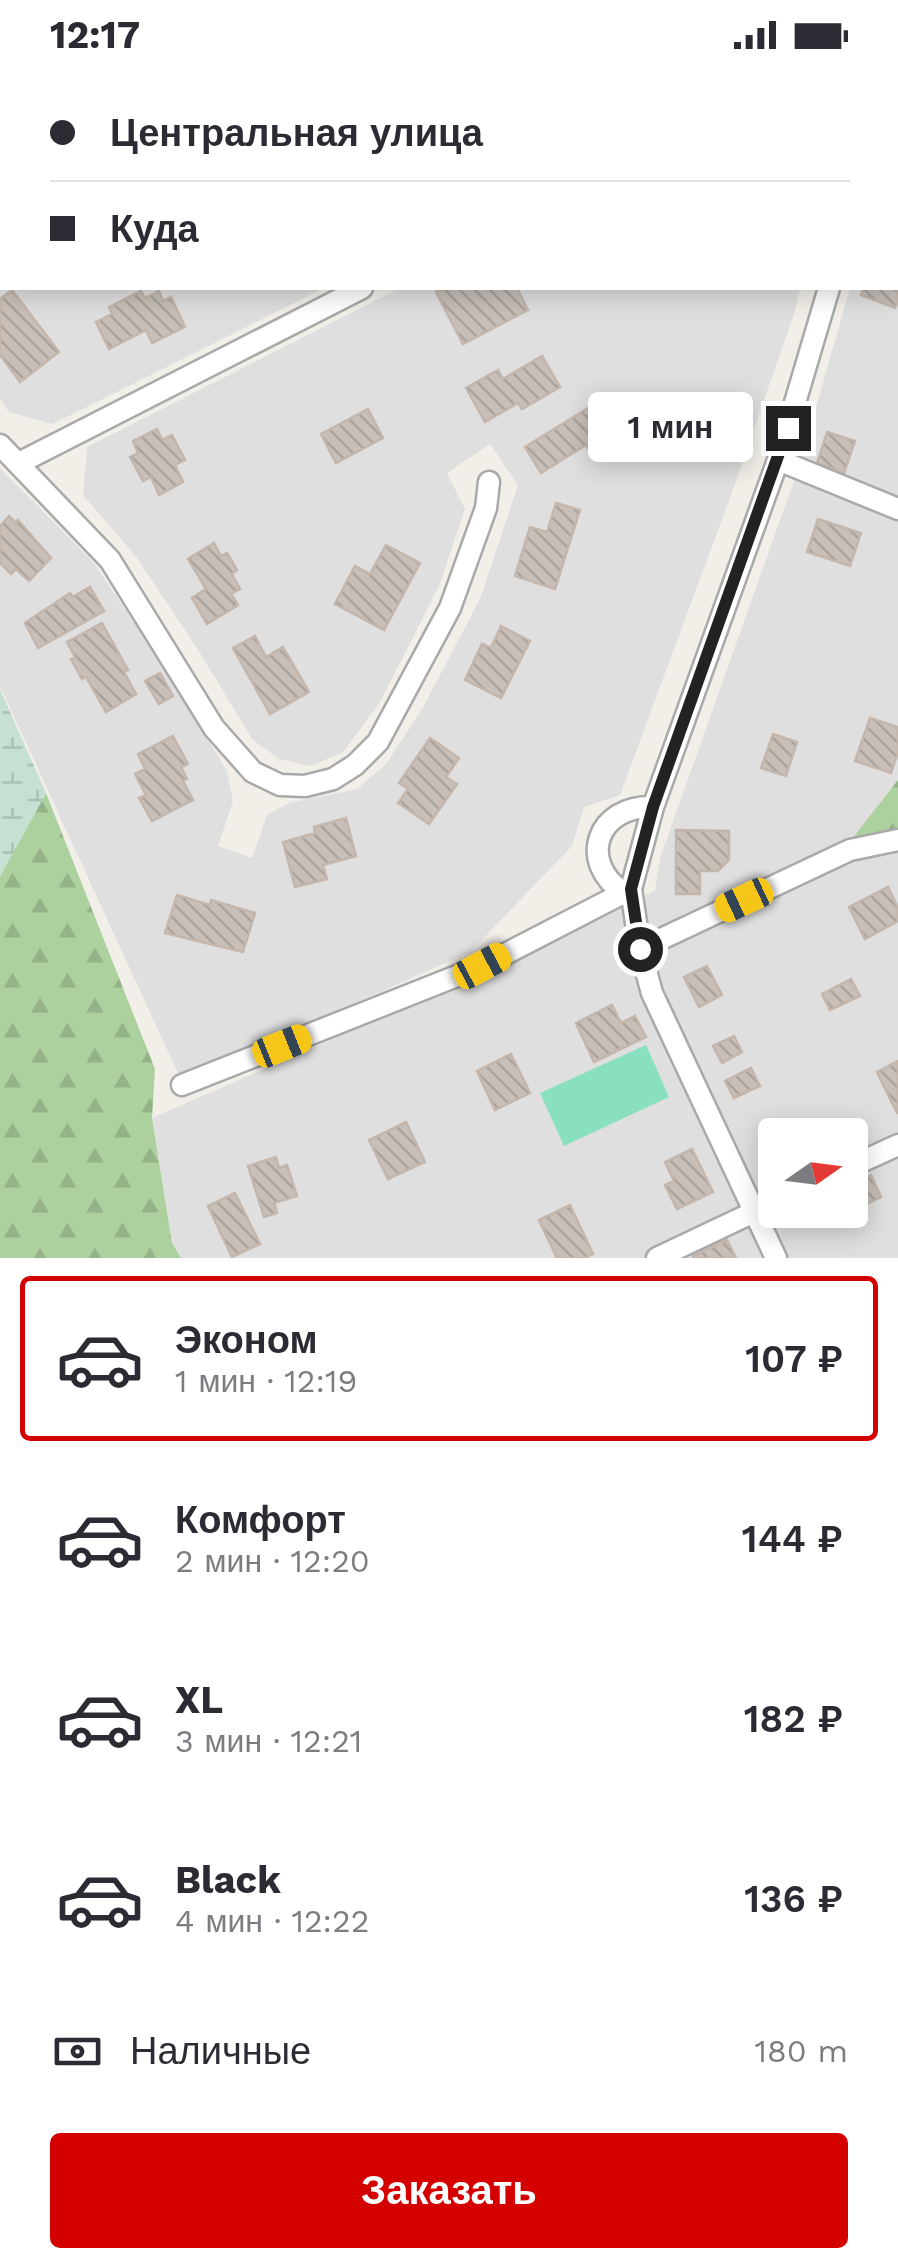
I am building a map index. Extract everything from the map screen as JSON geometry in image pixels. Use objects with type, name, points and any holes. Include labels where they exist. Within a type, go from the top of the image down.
[{"type":"street","points":[[19,463],[358,290]]},
{"type":"street","points":[[776,1258],[652,993],[629,893],[653,807],[778,460],[828,290]]},
{"type":"street","points":[[0,445],[110,560],[214,728],[254,772],[280,785],[304,786],[333,780],[356,765],[378,742],[450,608],[486,508],[489,482]]},
{"type":"street","points":[[778,460],[898,509]]},
{"type":"street","points":[[629,893],[613,886],[602,870],[598,855],[602,828],[617,813],[635,806],[653,807]]},
{"type":"street","points":[[640,949],[850,850],[898,840]]},
{"type":"street","points":[[182,1085],[482,966],[629,893]]},
{"type":"street","points":[[868,1159],[898,1145]]},
{"type":"street","points":[[658,1258],[758,1210]]},
{"type":"shaded area","points":[[0,290],[320,290],[53,424],[9,412],[0,399]]},
{"type":"shaded area","points":[[396,290],[800,290],[730,498],[620,795],[584,807],[572,846],[470,952],[181,1080],[0,686],[0,468],[93,562],[160,660],[227,771],[233,801],[218,846],[252,858],[267,815],[289,803],[357,789],[386,764],[421,711],[480,599],[518,485],[490,444],[447,473],[465,509],[439,586],[379,704],[343,752],[311,766],[279,759],[252,739],[137,558],[83,495],[87,447]]},
{"type":"shaded area","points":[[849,290],[898,290],[898,1258],[181,1258],[172,1243],[152,1118],[488,971],[655,891],[660,858],[800,464]]},
{"type":"green space","points":[[0,689],[46,793],[0,876]]},
{"type":"green space","points":[[898,780],[898,834],[848,844]]},
{"type":"green space","points":[[46,793],[155,1069],[152,1118],[172,1243],[181,1258],[0,1258],[0,876]]},
{"type":"green space","points":[[646,1045],[669,1097],[564,1146],[540,1093]]},
{"type":"building","points":[[12,290],[59,352],[20,382],[0,355],[0,299]]},
{"type":"building","points":[[518,290],[528,310],[463,344],[436,292]]},
{"type":"building","points":[[863,290],[898,290],[898,301],[895,308],[861,295]]},
{"type":"building","points":[[141,291],[145,298],[159,291],[163,301],[171,297],[185,327],[152,343],[146,330],[109,349],[96,322],[112,314],[109,307]]},
{"type":"building","points":[[542,356],[560,387],[522,409],[518,403],[485,422],[466,388],[498,370],[503,379]]},
{"type":"building","points":[[598,402],[622,442],[595,459],[586,445],[541,473],[525,447]]},
{"type":"building","points":[[368,409],[383,438],[336,463],[321,434]]},
{"type":"building","points":[[157,429],[162,440],[172,435],[185,460],[175,465],[183,482],[159,495],[151,477],[143,481],[130,457],[138,453],[133,441]]},
{"type":"building","points":[[827,432],[855,441],[844,473],[817,463]]},
{"type":"building","points":[[556,503],[580,510],[555,589],[515,576],[530,527],[547,532]]},
{"type":"building","points":[[9,516],[16,523],[18,520],[51,558],[29,581],[16,569],[11,574],[0,563],[0,526]]},
{"type":"building","points":[[818,519],[861,533],[850,566],[807,552]]},
{"type":"building","points":[[214,543],[221,556],[227,553],[237,570],[232,574],[240,589],[231,594],[238,605],[207,624],[192,598],[206,589],[188,559]]},
{"type":"building","points":[[386,545],[420,563],[384,630],[335,604],[355,566],[370,574]]},
{"type":"building","points":[[90,587],[104,611],[38,648],[25,623],[70,593],[72,597]]},
{"type":"building","points":[[102,623],[128,670],[124,672],[136,694],[106,712],[86,677],[82,679],[67,642]]},
{"type":"building","points":[[501,626],[530,641],[501,698],[465,680],[482,644],[491,648]]},
{"type":"building","points":[[255,636],[266,657],[283,647],[309,692],[270,714],[233,648]]},
{"type":"building","points":[[160,673],[173,696],[159,704],[145,681]]},
{"type":"building","points":[[870,718],[898,727],[898,752],[891,773],[855,761]]},
{"type":"building","points":[[773,734],[797,742],[786,776],[761,768]]},
{"type":"building","points":[[173,736],[188,764],[181,767],[193,800],[152,821],[139,798],[146,795],[135,774],[145,769],[138,754]]},
{"type":"building","points":[[430,738],[459,758],[446,777],[457,784],[429,824],[398,803],[408,789],[399,783]]},
{"type":"building","points":[[346,818],[356,856],[323,865],[327,879],[295,887],[283,842]]},
{"type":"building","points":[[676,830],[729,831],[729,860],[718,871],[700,871],[700,894],[676,894]]},
{"type":"building","points":[[888,887],[898,908],[898,921],[865,939],[849,907]]},
{"type":"building","points":[[177,895],[255,913],[243,952],[165,933]]},
{"type":"building","points":[[707,966],[722,995],[699,1007],[684,977]]},
{"type":"building","points":[[851,979],[860,996],[830,1010],[822,994]]},
{"type":"building","points":[[612,1005],[621,1023],[635,1016],[646,1037],[594,1062],[576,1023]]},
{"type":"building","points":[[734,1036],[742,1052],[722,1063],[713,1046]]},
{"type":"building","points":[[511,1054],[530,1093],[495,1110],[477,1071]]},
{"type":"building","points":[[898,1061],[898,1113],[897,1113],[877,1072]]},
{"type":"building","points":[[751,1068],[760,1086],[734,1098],[725,1081]]},
{"type":"building","points":[[406,1122],[425,1162],[388,1179],[369,1140]]},
{"type":"building","points":[[692,1149],[713,1192],[677,1209],[665,1185],[674,1181],[665,1162]]},
{"type":"building","points":[[276,1157],[279,1168],[287,1165],[297,1196],[274,1203],[277,1213],[264,1217],[248,1166]]},
{"type":"building","points":[[871,1175],[881,1197],[868,1203]]},
{"type":"building","points":[[235,1193],[260,1244],[232,1257],[208,1206]]},
{"type":"building","points":[[570,1205],[593,1254],[584,1258],[557,1258],[539,1220]]},
{"type":"building","points":[[727,1240],[736,1258],[693,1258],[693,1256]]},
{"type":"route","points":[[640,949],[631,889],[653,807],[788,428]]}]
